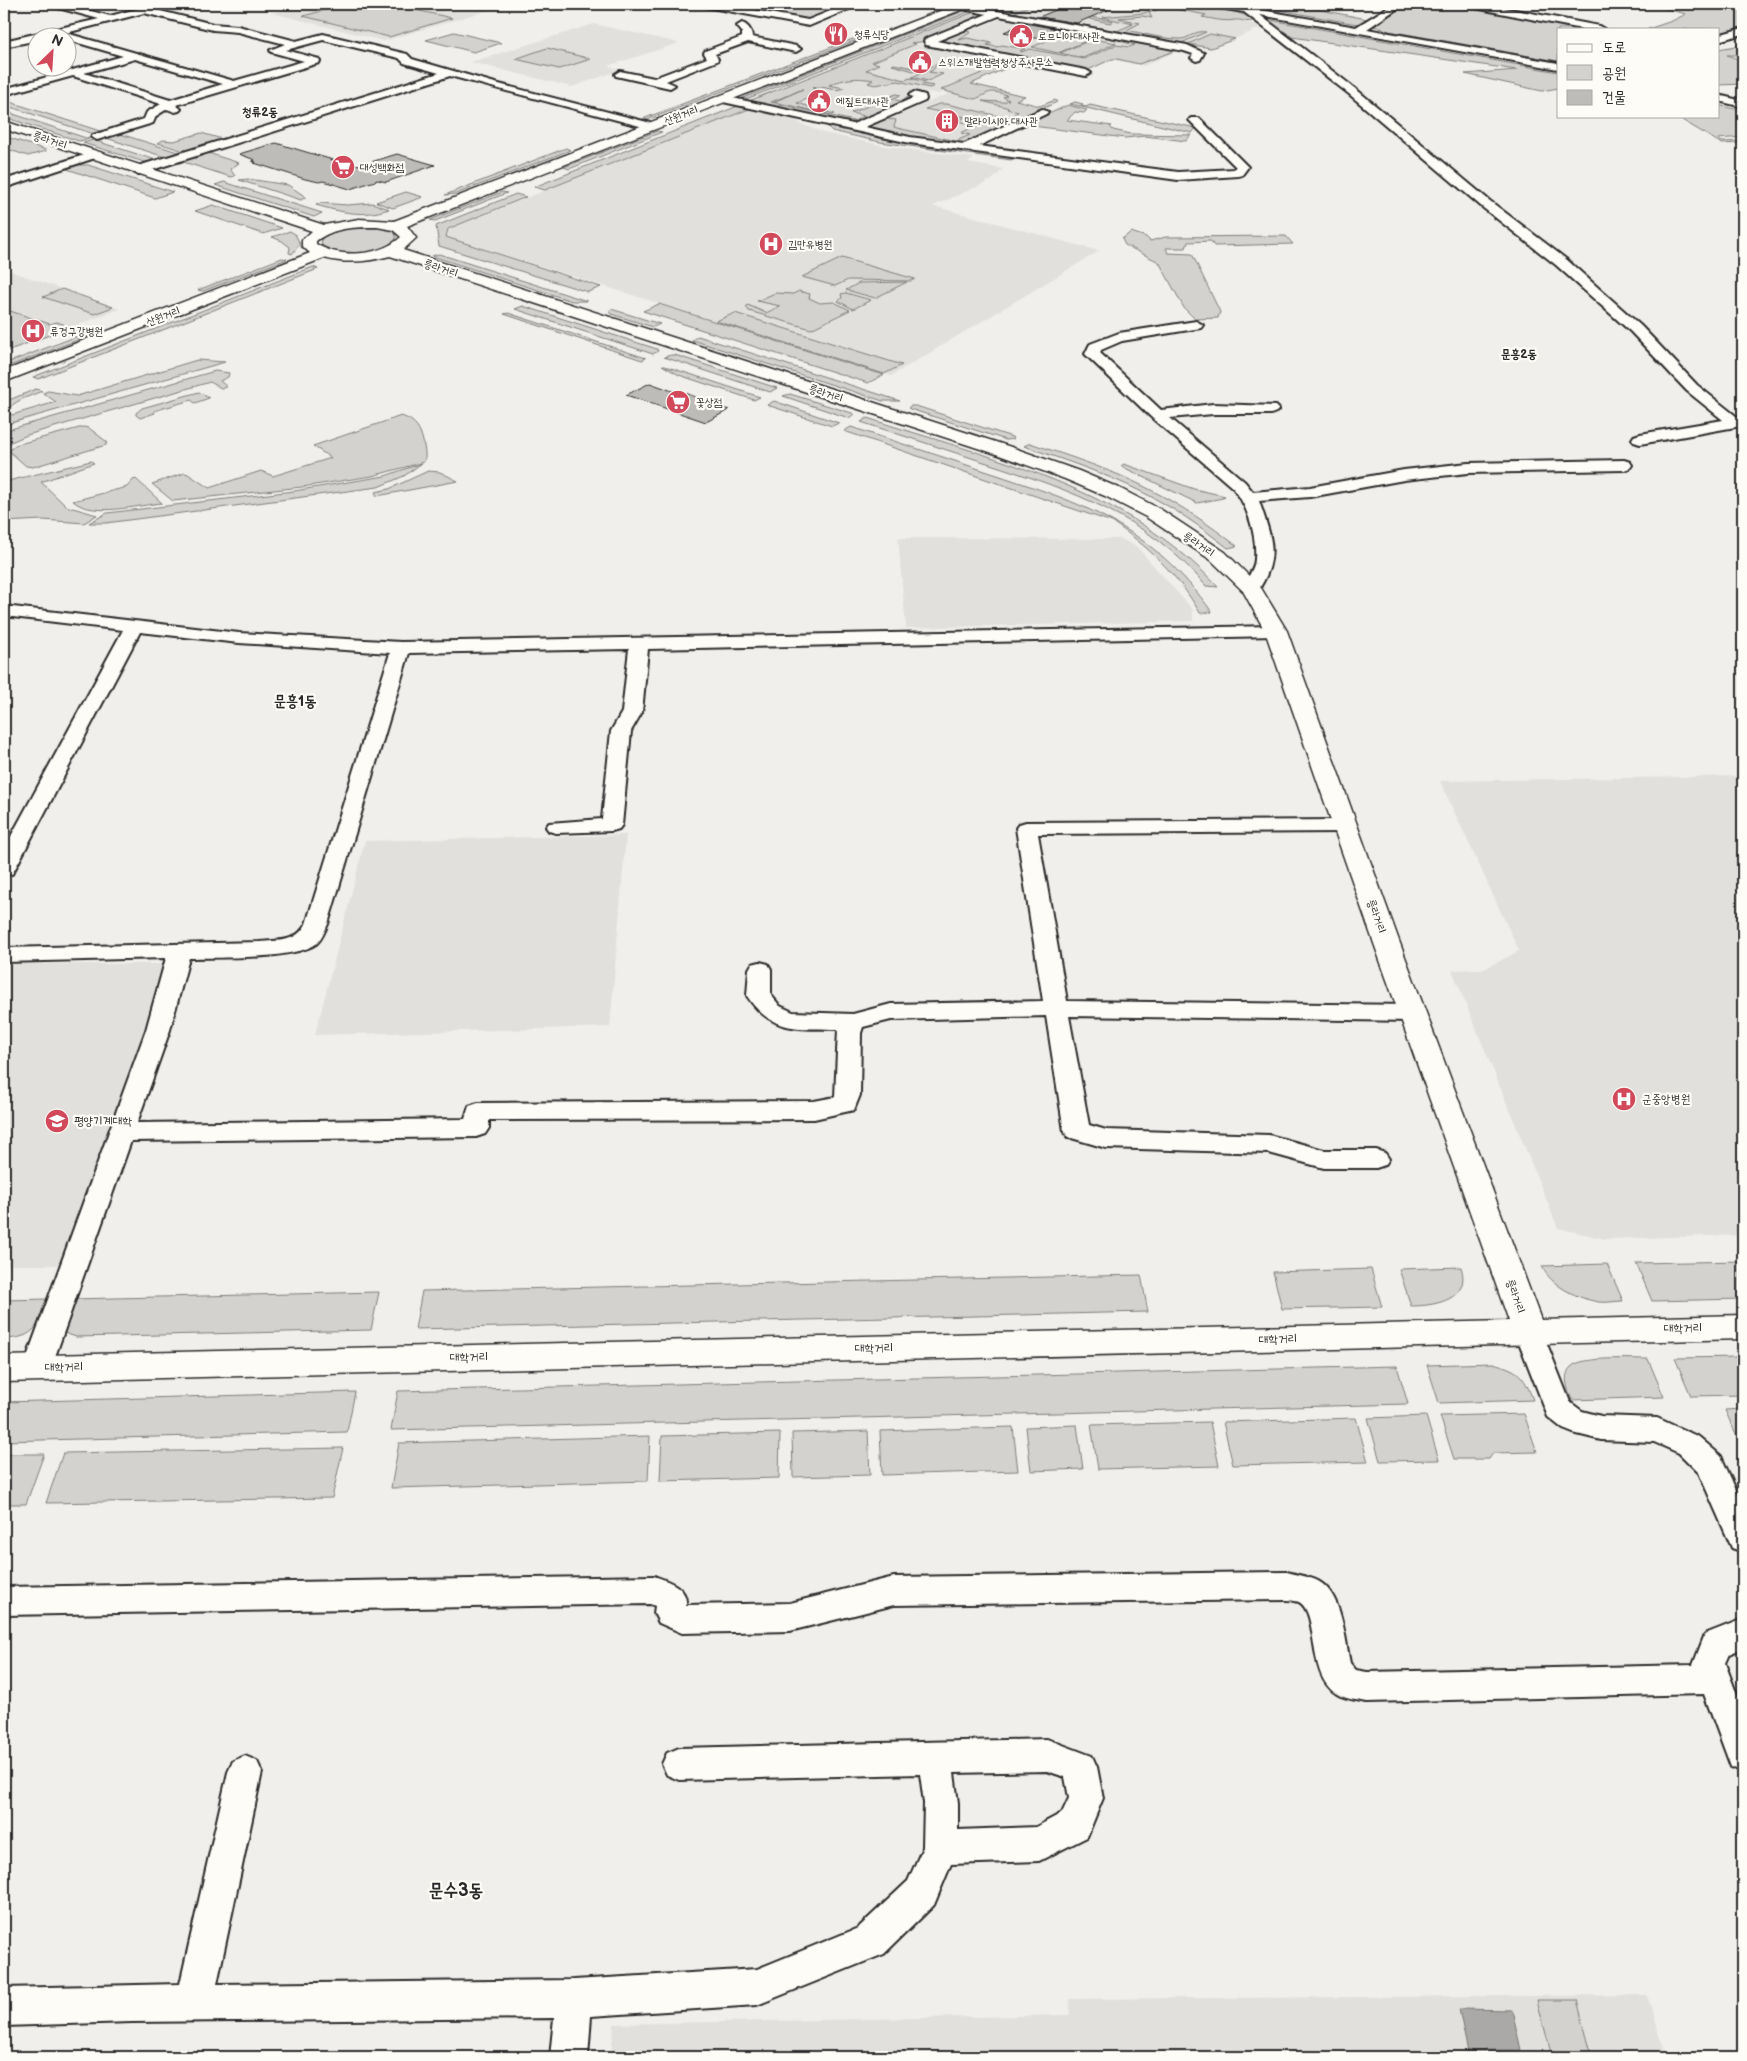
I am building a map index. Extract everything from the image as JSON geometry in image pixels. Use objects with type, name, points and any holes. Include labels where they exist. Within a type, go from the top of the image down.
[{"type":"main road","name":"산원거리","points":[[394,226],[964,5]]},
{"type":"main road","name":"릉라거리","points":[[4,126],[324,230]]},
{"type":"main road","points":[[363,223],[394,226],[407,232],[409,238],[405,243],[390,251],[352,257],[322,254],[309,246],[309,240],[324,230],[363,223]]},
{"type":"main road","name":"릉라거리","points":[[390,251],[1005,451],[1112,492],[1153,513],[1218,556],[1251,588],[1276,631],[1344,826],[1529,1332]]},
{"type":"main road","name":"산원거리","points":[[4,377],[322,254]]},
{"type":"main road","name":"대학거리","points":[[4,1369],[1743,1327]]},
{"type":"street","points":[[55,4],[109,18]]},
{"type":"street","points":[[706,4],[809,23],[856,4]]},
{"type":"street","points":[[1213,4],[1557,66]]},
{"type":"street","points":[[1358,30],[1399,4]]},
{"type":"street","points":[[1470,4],[1594,28]]},
{"type":"street","points":[[964,5],[998,13],[1026,16],[1067,27],[1183,45],[1196,51],[1198,54],[1196,58]]},
{"type":"street","points":[[72,28],[144,10],[213,27],[238,29],[296,44]]},
{"type":"street","points":[[1247,10],[1353,92],[1486,204],[1561,262],[1636,329],[1692,388],[1740,423]]},
{"type":"street","points":[[998,13],[973,27],[929,41],[933,46],[1086,72]]},
{"type":"street","points":[[747,39],[747,32],[742,26],[767,15]]},
{"type":"street","points":[[1720,37],[1743,31]]},
{"type":"street","points":[[97,137],[149,121],[151,114],[170,103],[315,61],[275,50],[324,37],[336,38],[403,56],[408,61],[491,86],[651,126]]},
{"type":"street","points":[[654,82],[712,59],[708,53],[747,39],[796,49]]},
{"type":"street","points":[[4,44],[28,40]]},
{"type":"street","points":[[78,40],[233,84]]},
{"type":"street","points":[[1720,46],[1743,41]]},
{"type":"street","points":[[764,52],[779,45]]},
{"type":"street","points":[[78,71],[134,56]]},
{"type":"street","points":[[139,170],[450,73]]},
{"type":"street","points":[[78,74],[170,103],[170,106],[174,109],[187,113]]},
{"type":"street","points":[[620,74],[676,86],[660,93]]},
{"type":"street","points":[[4,92],[52,78]]},
{"type":"street","points":[[1720,88],[1735,90]]},
{"type":"street","points":[[853,128],[890,116],[921,99],[921,97],[914,95]]},
{"type":"street","points":[[1720,98],[1743,104]]},
{"type":"street","points":[[722,99],[910,140],[1087,162],[1178,176],[1238,172],[1242,167],[1196,120]]},
{"type":"street","points":[[967,147],[1042,112]]},
{"type":"street","points":[[799,116],[805,122],[837,134],[883,144],[1006,163]]},
{"type":"street","points":[[1192,134],[1213,137]]},
{"type":"street","points":[[4,184],[94,154]]},
{"type":"street","points":[[1196,325],[1119,337],[1095,347],[1092,354],[1157,415],[1213,462],[1249,497],[1262,536],[1264,561],[1251,588]]},
{"type":"street","points":[[1157,415],[1213,409],[1271,409]]},
{"type":"street","points":[[1640,439],[1740,423]]},
{"type":"street","points":[[1249,497],[1310,492],[1404,475],[1468,468],[1624,466]]},
{"type":"street","points":[[4,611],[239,638],[401,648],[1276,631]]},
{"type":"street","points":[[5,866],[122,646],[134,627]]},
{"type":"street","points":[[556,827],[612,825],[621,731],[632,712],[639,643]]},
{"type":"street","points":[[4,955],[259,949],[299,944],[310,938],[317,924],[401,648]]},
{"type":"street","points":[[1344,826],[1026,828],[1077,1130],[1106,1140],[1269,1144],[1324,1159],[1376,1159]]},
{"type":"street","points":[[37,1368],[158,1030],[179,951]]},
{"type":"street","points":[[760,969],[759,996],[772,1011],[788,1020],[853,1022],[891,1012],[1056,1008],[1413,1013]]},
{"type":"street","points":[[122,1132],[476,1128],[478,1112],[814,1110],[845,1104],[848,1095],[849,1033],[853,1022]]},
{"type":"street","points":[[1529,1332],[1558,1409],[1573,1421],[1601,1428],[1657,1430],[1689,1444],[1710,1465],[1743,1539]]},
{"type":"street","points":[[4,1601],[654,1590],[671,1599],[670,1613],[682,1619],[790,1617],[894,1591],[1287,1586],[1308,1591],[1321,1604],[1334,1670],[1347,1683],[1366,1687],[1714,1679]]},
{"type":"street","points":[[1743,1633],[1716,1644],[1709,1663],[1743,1756]]},
{"type":"street","points":[[679,1764],[1048,1755],[1080,1767],[1086,1798],[1075,1825],[1039,1844],[941,1847]]},
{"type":"street","points":[[4,2007],[574,1999],[758,1987],[871,1941],[921,1893],[941,1847],[941,1803],[935,1759]]},
{"type":"street","points":[[194,2003],[245,1772]]},
{"type":"street","points":[[569,2057],[574,1999]]},
{"type":"shaded area","points":[[307,4],[506,5],[384,41],[272,13]]},
{"type":"shaded area","points":[[1019,4],[1143,4],[1255,24],[1260,28],[1211,49],[1002,10]]},
{"type":"shaded area","points":[[1003,18],[1178,50],[1144,66],[1106,58],[1085,68],[945,41]]},
{"type":"shaded area","points":[[594,24],[679,43],[608,66],[620,70],[572,87],[471,62]]},
{"type":"shaded area","points":[[917,44],[1008,61],[941,90],[945,92],[938,94],[923,91],[854,120],[773,102]]},
{"type":"shaded area","points":[[971,84],[1026,96],[1007,104],[1037,111],[966,144],[876,125]]},
{"type":"shaded area","name":"김만유병원","points":[[749,109],[792,117],[801,124],[824,133],[885,146],[974,158],[968,163],[1003,169],[992,180],[933,206],[1099,251],[891,376],[447,237],[449,229]]},
{"type":"shaded area","name":"류경구강병원","points":[[4,269],[120,309],[4,353]]},
{"type":"shaded area","points":[[898,538],[1121,539],[1137,547],[1193,610],[1193,621],[906,628]]},
{"type":"shaded area","name":"군중앙병원","points":[[1743,776],[1743,1235],[1605,1239],[1558,1228],[1452,970],[1484,969],[1519,951],[1440,781]]},
{"type":"shaded area","points":[[626,835],[610,1027],[315,1035],[365,841]]},
{"type":"shaded area","name":"평양기계대학","points":[[4,964],[162,964],[162,978],[59,1265],[4,1265]]},
{"type":"shaded area","points":[[1647,1995],[1667,2057],[611,2057],[614,2024],[1070,2015],[1069,1999]]},
{"type":"shaded area","points":[[1459,2009],[1512,2010],[1521,2050],[1485,2050],[1486,2057],[1469,2057]]},
{"type":"green space","points":[[349,4],[388,4],[452,18],[389,37],[303,16]]},
{"type":"green space","points":[[799,4],[849,4],[807,19],[774,13]]},
{"type":"green space","points":[[994,4],[1045,4],[1029,6],[1015,12],[1019,13],[1016,15],[983,8]]},
{"type":"green space","points":[[1144,4],[1216,8],[1244,15],[1255,20],[1249,22],[1219,20],[1202,17],[1206,15],[1164,7],[1149,13],[1152,18],[1142,16],[1119,18],[1140,23],[1127,30],[1159,37],[1181,39],[1198,32],[1206,32],[1179,44],[1032,16],[1048,19],[1053,16],[1076,14],[1113,21],[1110,23],[1081,17],[1072,21],[1079,23],[1077,24],[1117,31],[1133,24],[1102,17],[1144,13],[1158,7]]},
{"type":"green space","points":[[1245,4],[1290,4],[1367,19],[1357,24]]},
{"type":"green space","points":[[1406,4],[1459,4],[1578,28],[1557,28],[1557,61],[1389,31],[1371,25]]},
{"type":"green space","points":[[1647,4],[1743,4],[1743,28],[1720,35],[1720,28],[1651,28],[1686,14]]},
{"type":"green space","points":[[966,10],[974,10],[741,101],[740,99]]},
{"type":"green space","points":[[979,10],[994,13],[921,42],[911,43],[916,44],[872,62],[879,64],[866,70],[905,80],[910,78],[926,82],[922,84],[934,86],[930,88],[898,81],[875,85],[868,83],[873,80],[851,79],[829,85],[844,88],[840,89],[812,88],[825,92],[797,103],[814,108],[824,105],[822,107],[823,111],[835,114],[832,115],[774,102],[803,89],[771,102],[854,121],[864,116],[851,113],[896,94],[901,95],[892,99],[900,101],[909,97],[911,99],[853,123],[848,124],[746,102]]},
{"type":"green space","points":[[1265,19],[1557,72],[1557,88],[1542,91],[1465,74],[1517,70],[1292,37]]},
{"type":"green space","points":[[964,31],[971,32],[959,40],[967,38],[992,43],[987,45],[997,47],[1002,45],[1025,49],[1020,51],[1022,52],[1029,49],[1084,59],[1116,45],[1129,47],[1135,45],[1123,42],[1125,41],[1177,50],[1139,64],[1112,59],[1086,71],[939,41]]},
{"type":"green space","points":[[454,32],[501,43],[474,52],[426,40]]},
{"type":"green space","points":[[1065,33],[1091,39],[1058,53],[1032,47]]},
{"type":"green space","points":[[1210,34],[1235,39],[1211,48],[1188,44]]},
{"type":"green space","points":[[858,37],[862,38],[644,121],[640,120]]},
{"type":"green space","points":[[1093,39],[1116,43],[1083,58],[1060,53]]},
{"type":"green space","points":[[1743,45],[1743,55],[1727,55],[1743,61],[1743,84],[1720,85],[1720,49]]},
{"type":"green space","points":[[547,48],[591,59],[559,69],[515,59]]},
{"type":"green space","points":[[981,56],[1022,61],[971,84],[1025,96],[1016,100],[1040,106],[1055,100],[1057,102],[966,144],[901,136],[867,128],[888,119],[896,120],[894,127],[956,141],[970,135],[961,133],[977,125],[958,121],[965,117],[925,109],[939,104],[947,104],[1007,118],[1018,112],[982,101],[1003,102],[1009,100],[1003,97],[1007,95],[992,92],[975,99],[941,90],[1008,62]]},
{"type":"green space","points":[[937,64],[929,72],[943,74],[928,81],[912,77],[921,73],[892,65],[922,70]]},
{"type":"green space","points":[[4,100],[100,131],[110,131],[97,135],[4,105]]},
{"type":"green space","points":[[1075,102],[1083,104],[1080,106],[1086,107],[1090,105],[1196,128],[1192,133],[1070,104]]},
{"type":"green space","points":[[1068,105],[1087,110],[1084,113],[1075,112],[1067,120],[1112,126],[1110,127],[1113,130],[1131,134],[1191,135],[1186,141],[1145,136],[1125,138],[1025,125]]},
{"type":"green space","points":[[1720,105],[1743,111],[1743,137],[1718,139],[1722,142],[1742,141],[1743,143],[1722,144],[1679,118],[1720,118]]},
{"type":"green space","points":[[738,106],[749,109],[545,190],[534,187]]},
{"type":"green space","points":[[4,111],[89,139],[79,141],[4,117]]},
{"type":"green space","points":[[827,126],[889,140],[1015,157],[1011,160],[880,142],[832,131]]},
{"type":"green space","points":[[657,131],[662,132],[569,169],[564,167]]},
{"type":"green space","points":[[117,133],[181,153],[165,157],[103,137]]},
{"type":"green space","points":[[201,133],[226,140],[187,152],[158,143],[163,140],[174,141]]},
{"type":"green space","points":[[4,136],[46,151],[28,156],[4,148]]},
{"type":"green space","points":[[93,140],[159,161],[144,162],[83,143]]},
{"type":"green space","points":[[566,148],[570,150],[456,194],[445,195]]},
{"type":"green space","points":[[205,152],[239,163],[230,169],[235,176],[231,177],[177,160]]},
{"type":"green space","points":[[88,165],[173,192],[155,198],[61,167]]},
{"type":"green space","points":[[248,179],[288,185],[306,197],[301,200],[239,180]]},
{"type":"green space","points":[[224,182],[322,213],[314,217],[215,185]]},
{"type":"green space","points":[[406,192],[423,197],[393,208],[376,202]]},
{"type":"green space","points":[[502,192],[507,193],[435,221],[430,220]]},
{"type":"green space","points":[[516,194],[526,197],[448,229],[446,237],[601,287],[588,292],[439,246],[436,226]]},
{"type":"green space","points":[[321,203],[347,205],[372,203],[389,209],[361,214],[316,205]]},
{"type":"green space","points":[[213,205],[282,228],[263,234],[195,211]]},
{"type":"green space","points":[[375,226],[393,231],[396,239],[380,249],[359,253],[339,252],[322,245],[321,240],[326,235],[338,229]]},
{"type":"green space","points":[[290,231],[295,234],[300,244],[292,254],[289,253],[290,247],[272,237]]},
{"type":"green space","points":[[1131,232],[1146,237],[1150,241],[1166,237],[1286,236],[1293,244],[1214,246],[1211,241],[1188,242],[1186,248],[1166,248],[1168,253],[1192,254],[1220,312],[1218,318],[1195,319],[1184,308],[1159,262],[1125,245],[1122,239]]},
{"type":"green space","points":[[439,254],[587,301],[572,301],[432,256]]},
{"type":"green space","points":[[282,258],[287,259],[203,291],[198,290]]},
{"type":"green space","points":[[842,258],[915,279],[911,281],[848,280],[835,286],[802,277]]},
{"type":"green space","points":[[313,267],[318,269],[38,379],[33,377]]},
{"type":"green space","points":[[907,282],[875,298],[846,290],[859,283]]},
{"type":"green space","points":[[62,289],[113,307],[94,314],[43,297]]},
{"type":"green space","points":[[799,291],[810,294],[809,298],[820,303],[834,302],[850,310],[811,329],[749,311],[746,307],[748,305],[766,313],[780,306],[757,301],[775,293],[793,294]]},
{"type":"green space","points":[[846,293],[871,300],[853,309],[838,301],[842,298],[841,294]]},
{"type":"green space","points":[[659,304],[884,375],[868,383],[643,311]]},
{"type":"green space","points":[[523,306],[657,349],[658,351],[653,354],[515,309]]},
{"type":"green space","points":[[611,309],[660,324],[653,327],[611,314],[609,312]]},
{"type":"green space","points":[[7,310],[50,324],[57,322],[71,327],[4,352],[4,311]]},
{"type":"green space","points":[[508,313],[646,358],[642,360],[504,314]]},
{"type":"green space","points":[[735,313],[902,365],[884,374],[716,321]]},
{"type":"green space","points":[[91,331],[96,333],[4,368],[4,364]]},
{"type":"green space","points":[[698,336],[900,401],[883,401],[692,340]]},
{"type":"green space","points":[[671,355],[777,388],[770,392],[664,357]]},
{"type":"green space","points":[[197,360],[225,362],[4,425],[4,402],[36,389],[42,391],[17,402],[7,412],[12,415],[56,402],[43,393],[48,391],[77,396]]},
{"type":"green space","points":[[662,365],[760,397],[754,400],[679,375]]},
{"type":"green space","points":[[215,371],[229,373],[228,377],[220,381],[227,387],[221,388],[210,382],[27,435],[4,445],[4,431]]},
{"type":"green space","points":[[199,392],[209,398],[195,403],[191,400],[154,411],[155,413],[140,418],[136,415],[142,408]]},
{"type":"green space","points":[[790,394],[854,414],[849,418],[783,396]]},
{"type":"green space","points":[[774,401],[839,423],[832,426],[767,405]]},
{"type":"green space","points":[[916,406],[1014,439],[1006,440],[908,408]]},
{"type":"green space","points":[[401,416],[415,423],[420,431],[425,450],[424,462],[372,476],[302,487],[173,501],[152,484],[185,473],[209,488],[261,471],[273,476],[331,458],[313,446]]},
{"type":"green space","points":[[867,418],[1009,463],[1055,480],[1100,501],[1142,524],[1182,553],[1218,587],[1206,586],[1184,562],[1159,541],[1134,524],[1106,509],[1018,473],[861,422]]},
{"type":"green space","points":[[83,427],[89,428],[107,442],[106,445],[33,467],[26,466],[9,451],[15,445]]},
{"type":"green space","points":[[851,427],[1055,495],[1113,522],[1139,538],[1164,558],[1189,583],[1212,612],[1200,613],[1192,599],[1161,562],[1138,541],[1112,522],[844,431]]},
{"type":"green space","points":[[1030,443],[1092,464],[1137,483],[1185,509],[1237,546],[1228,548],[1176,511],[1128,485],[1024,446]]},
{"type":"green space","points":[[91,461],[94,463],[41,482],[66,506],[97,515],[84,523],[43,520],[4,522],[4,482]]},
{"type":"green space","points":[[422,463],[404,476],[378,487],[106,523],[89,523],[107,513],[294,491],[385,476]]},
{"type":"green space","points":[[1124,464],[1194,489],[1225,496],[1197,503],[1121,466]]},
{"type":"green space","points":[[428,471],[440,472],[458,481],[377,496],[375,492],[389,489]]},
{"type":"green space","points":[[136,479],[162,503],[104,510],[92,509],[73,501],[127,487]]},
{"type":"green space","points":[[1743,1261],[1743,1299],[1652,1301],[1636,1263]]},
{"type":"green space","points":[[1607,1264],[1623,1301],[1599,1302],[1574,1295],[1551,1280],[1542,1266]]},
{"type":"green space","points":[[1461,1267],[1463,1278],[1461,1287],[1456,1294],[1449,1299],[1430,1305],[1411,1306],[1399,1269]]},
{"type":"green space","points":[[1371,1269],[1382,1307],[1282,1309],[1273,1272]]},
{"type":"green space","points":[[1141,1275],[1148,1312],[415,1329],[422,1291]]},
{"type":"green space","points":[[379,1292],[371,1330],[76,1337],[64,1333],[61,1327],[71,1299]]},
{"type":"green space","points":[[48,1299],[34,1329],[23,1336],[4,1339],[4,1300]]},
{"type":"green space","points":[[1743,1357],[1743,1395],[1691,1396],[1675,1358]]},
{"type":"green space","points":[[1607,1359],[1648,1359],[1664,1397],[1572,1400],[1566,1379],[1568,1371],[1577,1363]]},
{"type":"green space","points":[[1493,1363],[1515,1371],[1527,1385],[1533,1400],[1439,1403],[1427,1365]]},
{"type":"green space","points":[[1397,1366],[1408,1404],[391,1430],[398,1391]]},
{"type":"green space","points":[[355,1392],[347,1432],[4,1441],[4,1402]]},
{"type":"green space","points":[[1743,1409],[1743,1442],[1739,1442],[1725,1410]]},
{"type":"green space","points":[[1524,1414],[1537,1452],[1493,1453],[1489,1459],[1454,1459],[1440,1416]]},
{"type":"green space","points":[[1426,1416],[1439,1460],[1380,1461],[1368,1418]]},
{"type":"green space","points":[[1356,1418],[1368,1462],[1233,1465],[1223,1422]]},
{"type":"green space","points":[[1210,1422],[1219,1466],[1098,1469],[1091,1425]]},
{"type":"green space","points":[[1077,1425],[1083,1469],[1031,1471],[1026,1427]]},
{"type":"green space","points":[[1013,1427],[1018,1471],[882,1475],[880,1431]]},
{"type":"green space","points":[[868,1431],[870,1475],[793,1477],[792,1433]]},
{"type":"green space","points":[[780,1433],[779,1478],[660,1481],[662,1436]]},
{"type":"green space","points":[[650,1436],[648,1481],[391,1488],[399,1443]]},
{"type":"green space","points":[[343,1448],[332,1498],[46,1503],[63,1453]]},
{"type":"green space","points":[[4,1454],[44,1454],[26,1504],[4,1504]]},
{"type":"green space","points":[[1537,2000],[1577,2000],[1591,2053],[1620,2052],[1621,2057],[1552,2057]]},
{"type":"building","points":[[1070,4],[1108,10],[1077,23],[1039,17]]},
{"type":"building","points":[[1025,23],[1062,30],[1041,39],[1004,32]]},
{"type":"building","name":"대성백화점","points":[[276,143],[343,163],[361,165],[397,154],[435,165],[386,182],[378,180],[350,189],[323,181],[305,179],[254,163],[256,162],[252,161],[255,160],[239,154]]},
{"type":"building","name":"꽃상점","points":[[650,383],[678,393],[683,392],[729,410],[706,422],[626,395]]},
{"type":"place","name":"청류식당","points":[[836,34]]},
{"type":"place","name":"로므니아대사관","points":[[1021,36]]},
{"type":"place","name":"스위스개발협력청상주사무소","points":[[920,62]]},
{"type":"place","name":"에짚트대사관","points":[[819,101]]},
{"type":"place","name":"말라이시아 대사관","points":[[947,121]]},
{"type":"place","name":"대성백화점","points":[[343,167]]},
{"type":"place","name":"김만유병원","points":[[771,244]]},
{"type":"place","name":"류경구강병원","points":[[33,331]]},
{"type":"place","name":"꽃상점","points":[[678,402]]},
{"type":"place","name":"군중앙병원","points":[[1624,1099]]},
{"type":"place","name":"평양기계대학","points":[[57,1121]]},
{"type":"district","name":"청류2동","points":[[260,112]]},
{"type":"district","name":"문흥2동","points":[[1519,354]]},
{"type":"district","name":"문흥1동","points":[[295,701]]},
{"type":"district","name":"문수3동","points":[[456,1890]]}]
